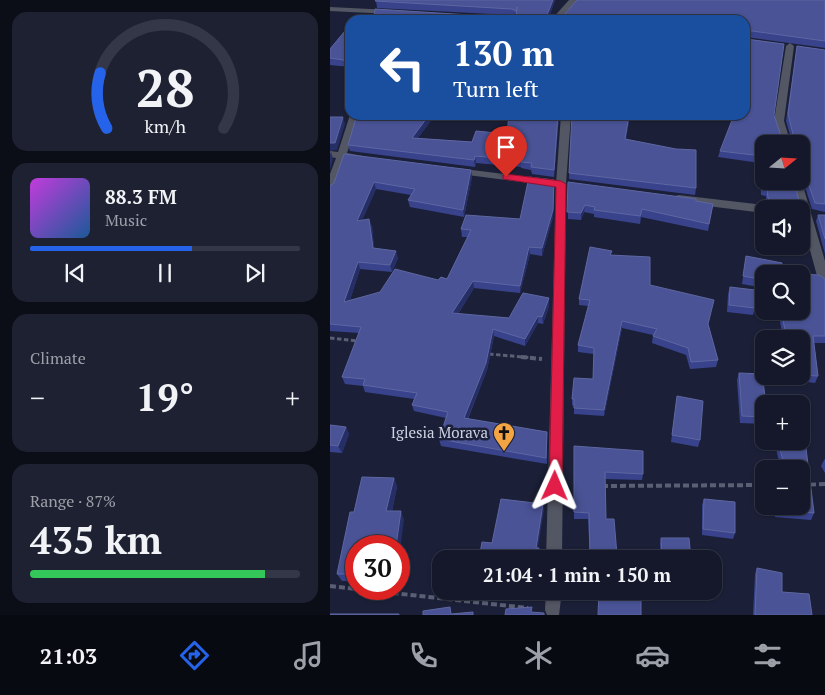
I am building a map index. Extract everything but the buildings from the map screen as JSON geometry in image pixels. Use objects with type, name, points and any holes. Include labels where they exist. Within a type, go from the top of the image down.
[{"type":"street","points":[[369,11],[373,0]]},
{"type":"street","points":[[559,15],[572,0]]},
{"type":"street","points":[[330,8],[391,15]]},
{"type":"street","points":[[783,135],[779,121],[790,46]]},
{"type":"street","points":[[330,190],[336,155],[353,120]]},
{"type":"street","points":[[554,550],[558,360],[566,185],[566,120]]},
{"type":"street","points":[[336,155],[370,160]]},
{"type":"street","points":[[446,169],[566,185]]},
{"type":"street","points":[[667,197],[755,208]]},
{"type":"street","points":[[810,223],[825,283]]},
{"type":"street","points":[[553,610],[554,600]]},
{"type":"path","points":[[330,338],[360,341]]},
{"type":"path","points":[[488,354],[558,360]]},
{"type":"path","points":[[810,484],[825,484]]},
{"type":"path","points":[[595,486],[755,485]]},
{"type":"path","points":[[330,586],[553,610]]},
{"type":"place","name":"Iglesia Morava","points":[[504,452]]},
{"type":"route","points":[[506,177],[561,184],[555,486]]}]
